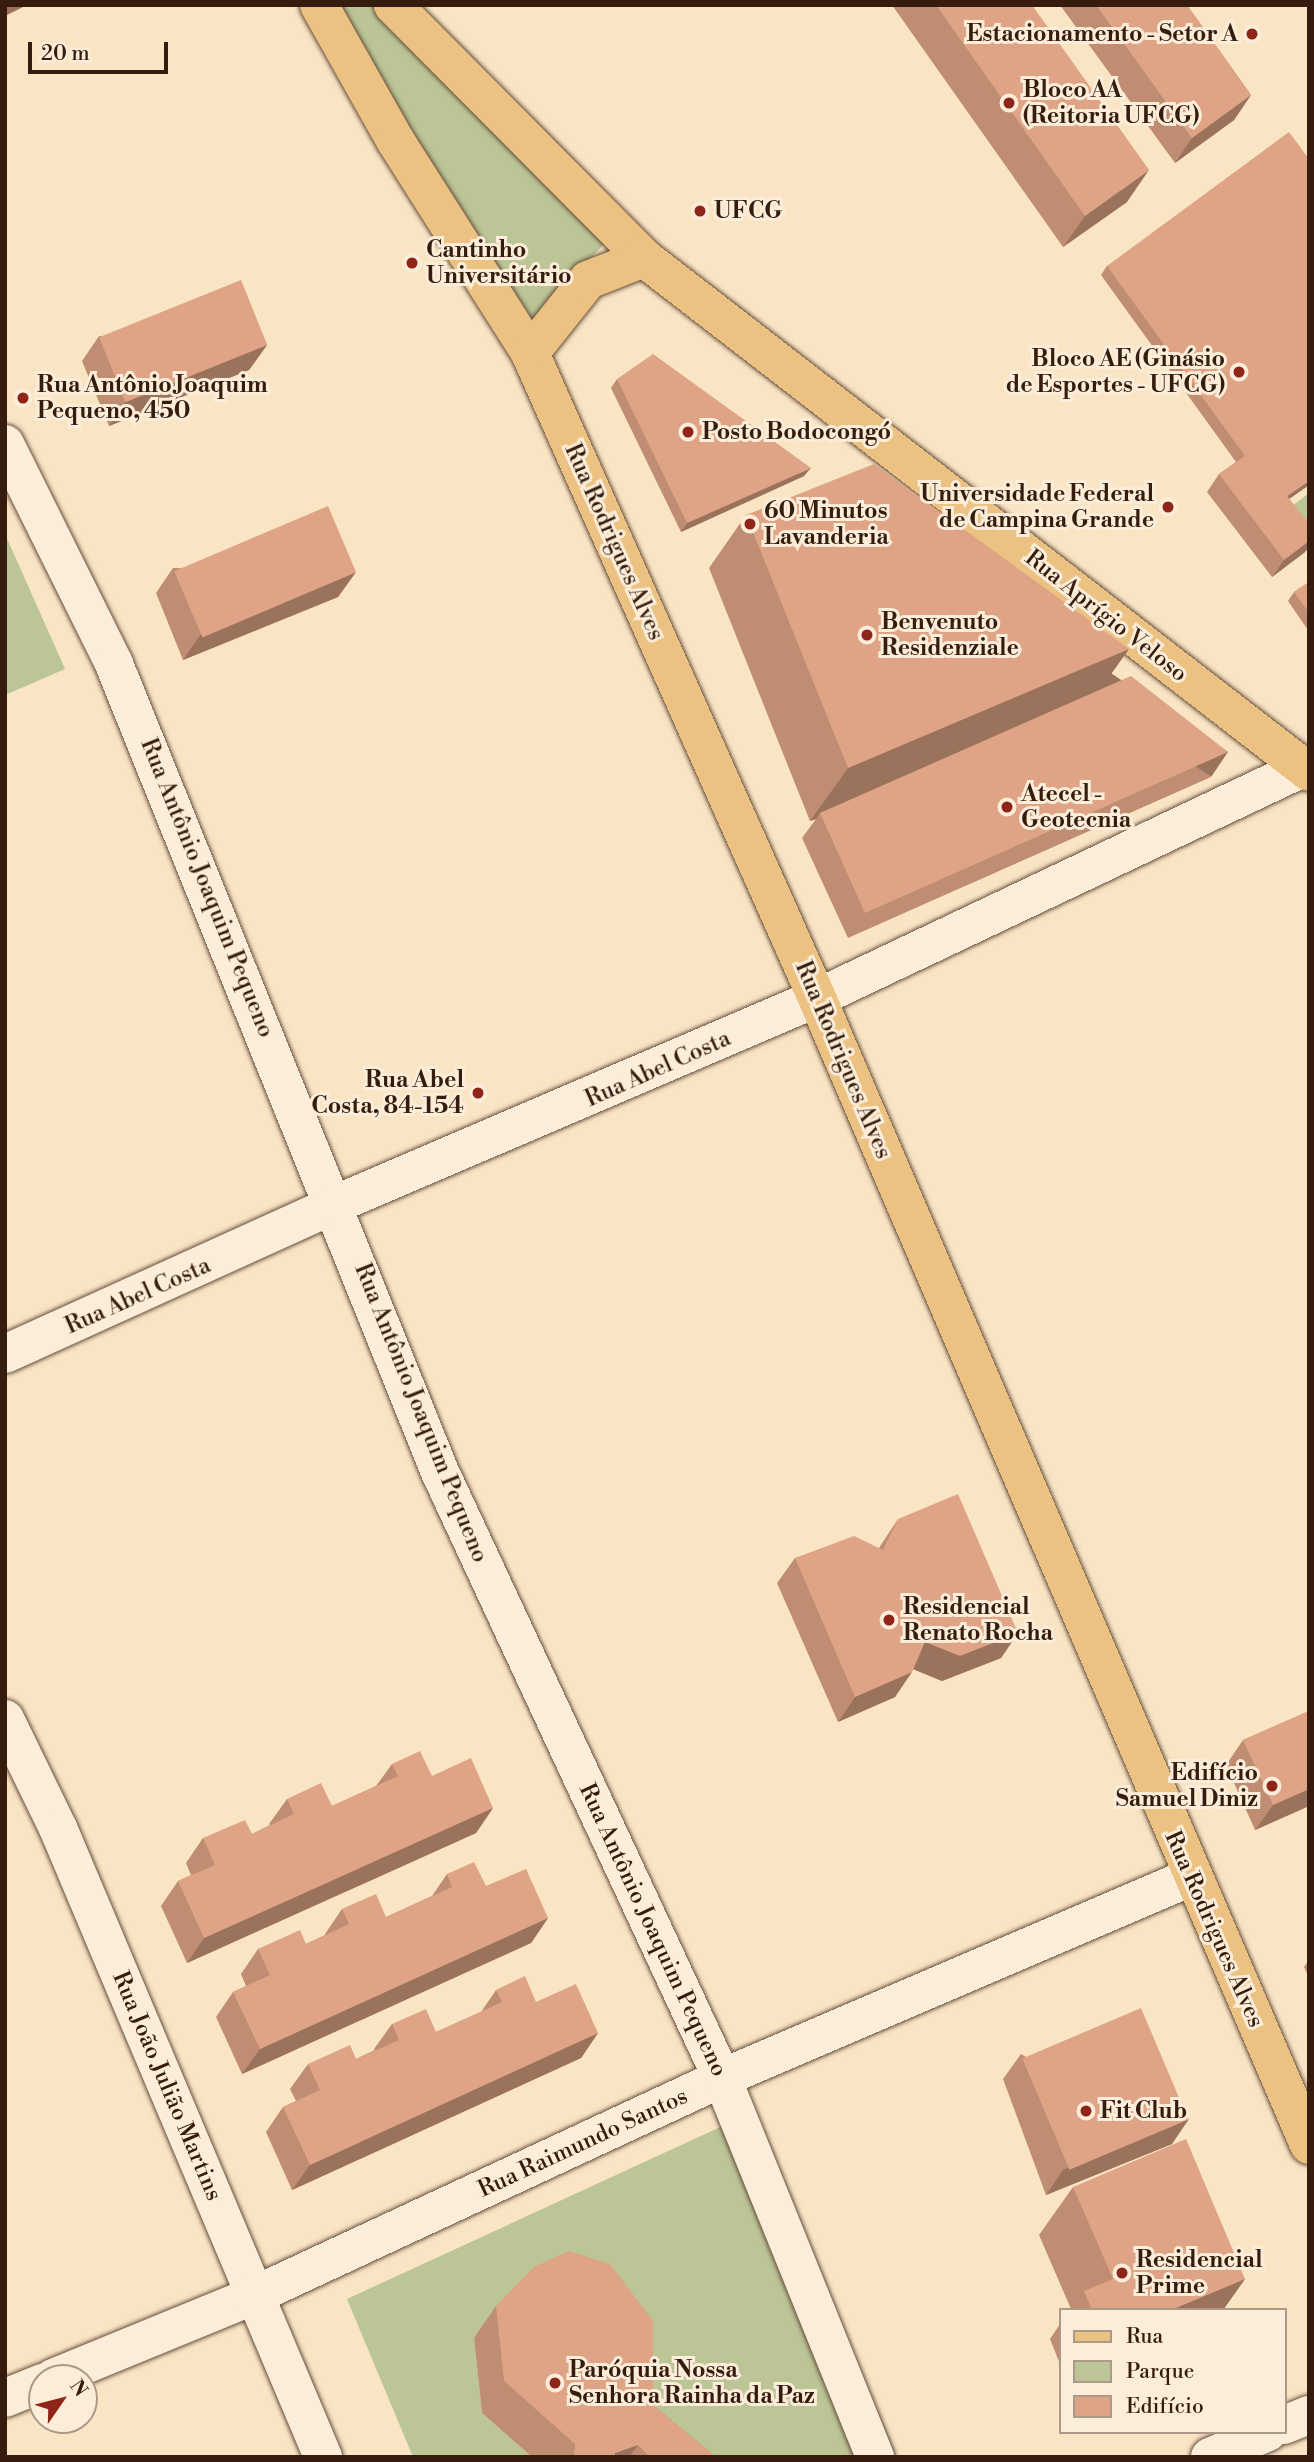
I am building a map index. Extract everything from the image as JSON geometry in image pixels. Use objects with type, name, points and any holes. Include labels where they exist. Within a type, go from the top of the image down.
[{"type":"main road","name":"Rua Rodrigues Alves","points":[[319,5],[395,140],[530,353],[817,998],[1191,1877],[1309,2145]]},
{"type":"main road","points":[[393,5],[644,258],[588,280],[555,313],[530,353]]},
{"type":"main road","name":"Rua Aprígio Veloso","points":[[644,258],[1306,770]]},
{"type":"street","name":"Rua Antônio Joaquim Pequeno","points":[[5,444],[114,664],[336,1204],[440,1472],[722,2078],[875,2457]]},
{"type":"street","name":"Rua Abel Costa","points":[[5,1354],[336,1204],[817,998],[1306,770]]},
{"type":"street","name":"Rua João Julião Martins","points":[[5,1719],[58,1828],[323,2457]]},
{"type":"street","name":"Rua Raimundo Santos","points":[[87,2364],[255,2295],[722,2078],[1191,1877]]},
{"type":"street","points":[[5,2398],[28,2388]]},
{"type":"street","points":[[1286,2424],[1309,2415]]},
{"type":"street","points":[[1210,2457],[1263,2434]]},
{"type":"green space","points":[[338,5],[380,5],[609,239],[532,319],[417,148]]},
{"type":"green space","points":[[1309,493],[1309,528],[1292,506]]},
{"type":"green space","points":[[5,534],[65,669],[5,695]]},
{"type":"green space","points":[[753,2112],[897,2457],[656,2457],[512,2298],[474,2338],[482,2413],[532,2457],[413,2457],[347,2299]]},
{"type":"building","points":[[936,5],[1032,5],[1149,170],[1085,216]]},
{"type":"building","points":[[1096,5],[1187,5],[1251,95],[1192,138]]},
{"type":"building","name":"Bloco AE (Ginásio de Esportes - UFCG)","points":[[1289,132],[1309,159],[1309,481],[1287,496],[1252,451],[1245,456],[1107,266]]},
{"type":"building","points":[[241,280],[267,345],[125,402],[99,337]]},
{"type":"building","name":"Posto Bodocongó","points":[[653,354],[811,468],[687,523],[617,379]]},
{"type":"building","points":[[1252,451],[1309,524],[1309,541],[1284,560],[1219,474]]},
{"type":"building","name":"Benvenuto Residenziale","points":[[874,464],[1129,649],[848,768],[746,515]]},
{"type":"building","points":[[328,506],[356,572],[202,638],[174,571]]},
{"type":"building","points":[[1309,582],[1309,613],[1294,592]]},
{"type":"building","name":"Atecel - Geotecnia","points":[[1131,676],[1228,752],[865,913],[820,813]]},
{"type":"building","name":"Residencial Renato Rocha","points":[[958,1494],[1018,1633],[960,1656],[925,1642],[912,1672],[855,1697],[795,1558],[854,1536],[883,1550],[898,1519]]},
{"type":"building","points":[[1309,1711],[1309,1789],[1273,1805],[1243,1740]]},
{"type":"building","points":[[420,1751],[432,1776],[471,1758],[493,1808],[204,1938],[178,1881],[215,1865],[203,1838],[245,1820],[252,1834],[294,1814],[287,1799],[321,1783],[332,1806],[398,1776],[392,1764]]},
{"type":"building","points":[[474,1862],[486,1886],[526,1869],[548,1918],[260,2049],[233,1992],[270,1975],[258,1949],[300,1930],[306,1944],[349,1924],[342,1909],[376,1894],[386,1917],[452,1887],[447,1874]]},
{"type":"building","points":[[525,1976],[536,2002],[576,1984],[598,2033],[310,2165],[283,2107],[320,2090],[308,2064],[350,2045],[356,2059],[399,2040],[392,2024],[426,2009],[436,2032],[502,2002],[496,1990]]},
{"type":"building","name":"Fit Club","points":[[1141,2008],[1188,2119],[1070,2170],[1022,2058]]},
{"type":"building","points":[[1186,2139],[1245,2279],[1176,2308],[1091,2308],[1084,2291],[1113,2279],[1073,2187]]},
{"type":"building","name":"Paróquia Nossa Senhora Rainha da Paz","points":[[569,2251],[610,2264],[653,2321],[653,2405],[716,2457],[650,2457],[638,2445],[615,2453],[615,2457],[574,2457],[575,2444],[504,2381],[496,2306],[534,2267]]},
{"type":"place","name":"Estacionamento - Setor A","points":[[1252,34]]},
{"type":"place","name":"Bloco AA (Reitoria UFCG)","points":[[1009,103]]},
{"type":"place","name":"UFCG","points":[[700,211]]},
{"type":"place","name":"Cantinho Universitário","points":[[412,263]]},
{"type":"place","name":"Bloco AE (Ginásio de Esportes - UFCG)","points":[[1239,372]]},
{"type":"place","name":"Rua Antônio Joaquim Pequeno, 450","points":[[23,398]]},
{"type":"place","name":"Posto Bodocongó","points":[[688,432]]},
{"type":"place","name":"Universidade Federal de Campina Grande","points":[[1168,507]]},
{"type":"place","name":"60 Minutos Lavanderia","points":[[750,524]]},
{"type":"place","name":"Benvenuto Residenziale","points":[[867,635]]},
{"type":"place","name":"Atecel - Geotecnia","points":[[1007,807]]},
{"type":"place","name":"Rua Abel Costa, 84-154","points":[[478,1093]]},
{"type":"place","name":"Residencial Renato Rocha","points":[[889,1620]]},
{"type":"place","name":"Edifício Samuel Diniz","points":[[1272,1786]]},
{"type":"place","name":"Fit Club","points":[[1086,2111]]},
{"type":"place","name":"Residencial Prime","points":[[1122,2273]]},
{"type":"place","name":"Paróquia Nossa Senhora Rainha da Paz","points":[[555,2383]]}]
